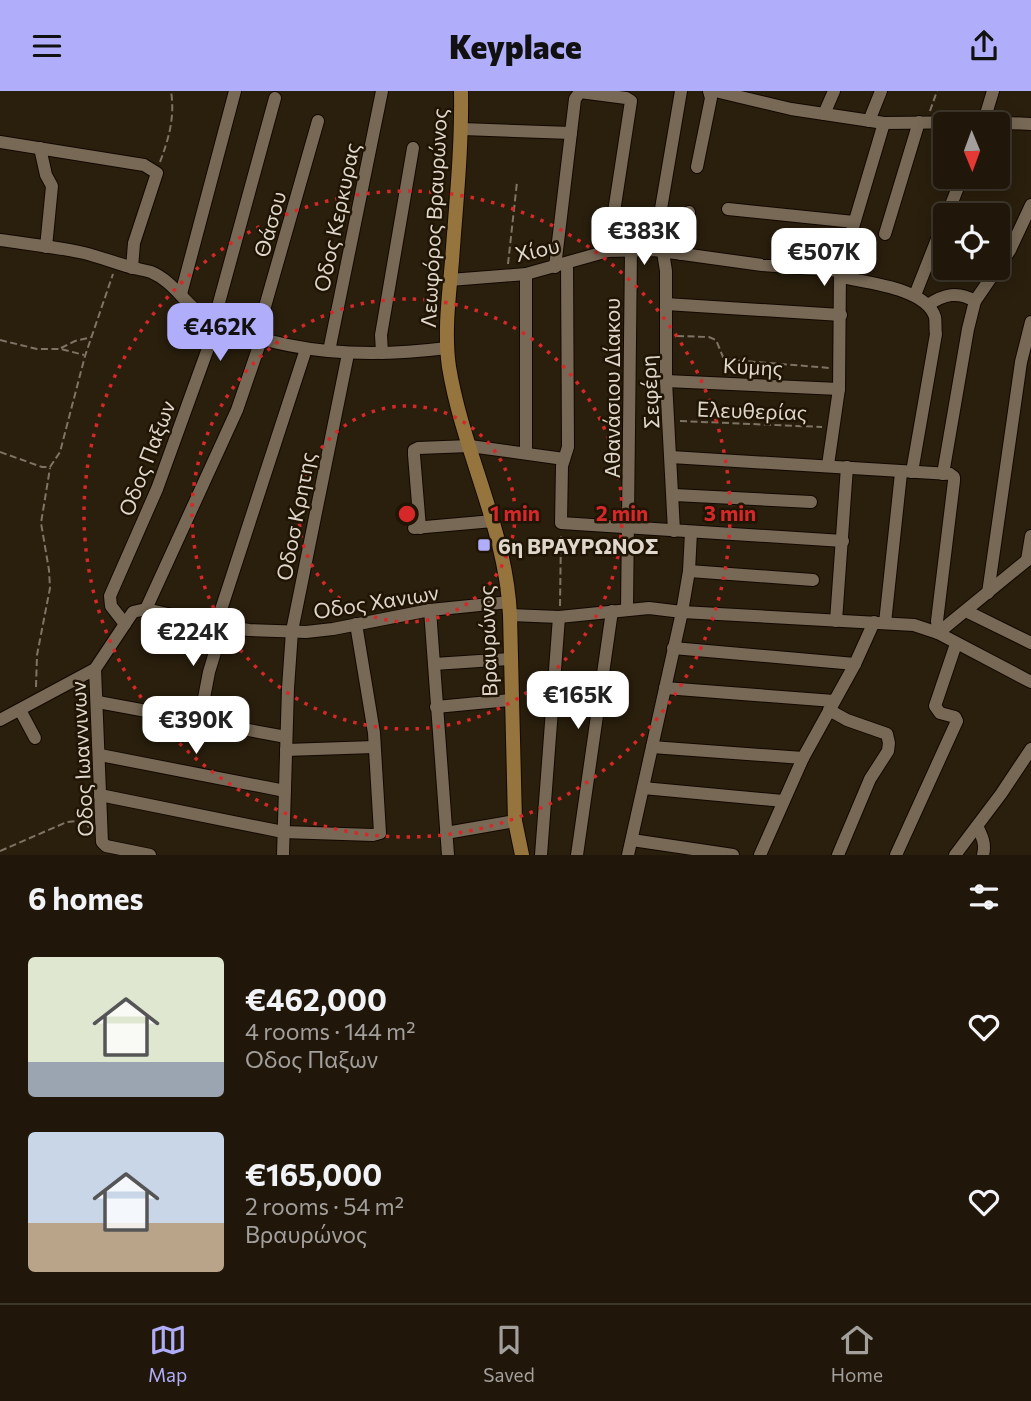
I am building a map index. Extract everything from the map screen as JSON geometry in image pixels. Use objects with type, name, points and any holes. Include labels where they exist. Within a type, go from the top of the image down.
[{"type":"main road","name":"Λεωφόρος Βραυρώνος","points":[[447,348],[462,129],[461,91]]},
{"type":"main road","name":"Βραυρώνος","points":[[447,348],[449,368],[504,564],[510,609],[515,821],[522,855]]},
{"type":"street","points":[[181,294],[235,91]]},
{"type":"street","name":"Οδος Κερκυρας","points":[[329,351],[382,91]]},
{"type":"street","name":"Σεφέρη","points":[[674,531],[666,381],[666,271],[659,251],[681,91]]},
{"type":"street","points":[[697,167],[711,98],[709,91]]},
{"type":"street","points":[[715,91],[753,96],[824,114],[869,121],[933,122]]},
{"type":"street","points":[[824,114],[834,91]]},
{"type":"street","points":[[869,121],[881,91]]},
{"type":"street","points":[[986,112],[993,91]]},
{"type":"street","points":[[608,251],[631,101],[580,92],[575,99],[561,265],[568,447],[564,459],[561,523],[843,541]]},
{"type":"street","name":"Οδος Παξων","points":[[125,624],[111,606],[110,597],[158,489],[215,329],[214,321],[275,98]]},
{"type":"street","name":"Θάσου","points":[[146,609],[237,410],[318,121]]},
{"type":"street","points":[[885,234],[923,122]]},
{"type":"street","points":[[828,465],[839,389],[841,274],[884,123]]},
{"type":"street","points":[[1010,124],[1031,124]]},
{"type":"street","points":[[462,129],[572,133]]},
{"type":"street","points":[[0,142],[144,165],[157,173],[134,243],[132,268]]},
{"type":"street","points":[[40,148],[46,175],[52,186],[46,247]]},
{"type":"street","points":[[382,353],[381,335],[413,148]]},
{"type":"street","points":[[943,474],[975,301],[1010,250],[1031,205]]},
{"type":"street","points":[[728,209],[854,222]]},
{"type":"street","points":[[681,254],[689,212]]},
{"type":"street","points":[[0,240],[85,253],[160,277],[169,281],[195,311],[259,339],[348,354],[405,353],[447,348]]},
{"type":"street","points":[[760,855],[803,758],[879,623],[936,334],[935,317],[928,305],[915,295],[933,250]]},
{"type":"street","name":"Χίου","points":[[450,280],[526,274],[608,251],[659,251],[841,274],[915,295]]},
{"type":"street","name":"Αθανάσιου Δίακου","points":[[627,609],[631,251]]},
{"type":"street","points":[[526,274],[526,453]]},
{"type":"street","points":[[928,305],[949,295],[960,294],[975,301]]},
{"type":"street","points":[[666,305],[841,315]]},
{"type":"street","points":[[988,593],[1021,362],[1031,322]]},
{"type":"street","points":[[200,719],[220,626],[306,349]]},
{"type":"street","name":"Οδοσ Κρητης","points":[[283,855],[292,631],[348,354]]},
{"type":"street","name":"Κύμης","points":[[666,381],[839,389]]},
{"type":"street","points":[[493,521],[416,528],[414,450],[418,447],[470,446],[564,459]]},
{"type":"street","points":[[671,457],[950,474],[954,481],[937,621],[938,633]]},
{"type":"street","points":[[836,621],[847,467]]},
{"type":"street","points":[[674,495],[811,502]]},
{"type":"street","points":[[628,855],[682,612],[689,571],[691,532]]},
{"type":"street","points":[[938,633],[1027,565],[1031,536]]},
{"type":"street","points":[[689,571],[813,580]]},
{"type":"street","name":"Οδος Χανιων","points":[[146,609],[220,626],[306,632],[430,610],[510,609],[559,617],[627,609],[666,608],[682,612],[914,625],[938,633],[1031,682]]},
{"type":"street","points":[[0,720],[95,669],[133,612],[146,609]]},
{"type":"street","points":[[430,610],[448,855]]},
{"type":"street","points":[[577,855],[611,611]]},
{"type":"street","points":[[966,611],[1031,643]]},
{"type":"street","points":[[541,855],[559,617]]},
{"type":"street","points":[[100,795],[283,832],[380,833],[374,733],[356,624]]},
{"type":"street","points":[[896,855],[957,722],[955,717],[940,713],[935,706],[956,643]]},
{"type":"street","points":[[673,648],[855,664]]},
{"type":"street","points":[[434,664],[510,659]]},
{"type":"street","name":"Οδος Ιωαννινων","points":[[95,669],[103,842]]},
{"type":"street","points":[[665,688],[832,706],[848,720],[887,734],[889,743],[885,757],[870,779],[838,855]]},
{"type":"street","points":[[436,707],[511,700]]},
{"type":"street","points":[[98,702],[200,719],[286,744],[374,747]]},
{"type":"street","points":[[20,710],[35,738]]},
{"type":"street","points":[[652,747],[803,758]]},
{"type":"street","points":[[956,855],[1031,749]]},
{"type":"street","points":[[100,755],[285,790]]},
{"type":"street","points":[[643,788],[783,801]]},
{"type":"street","points":[[446,833],[515,821]]},
{"type":"street","points":[[977,826],[985,848],[983,855]]},
{"type":"street","points":[[632,839],[733,855]]},
{"type":"street","points":[[103,842],[150,855]]},
{"type":"path","points":[[157,173],[170,134],[174,106],[171,91]]},
{"type":"path","points":[[923,122],[937,91]]},
{"type":"path","points":[[507,275],[517,182]]},
{"type":"path","points":[[37,701],[37,655],[50,588],[41,523],[50,467],[60,452],[85,356],[117,263]]},
{"type":"path","points":[[61,349],[75,341],[93,336]]},
{"type":"path","points":[[666,336],[709,337],[716,340],[723,357],[732,360],[839,369]]},
{"type":"path","points":[[0,340],[37,349],[61,349],[85,356]]},
{"type":"path","name":"Ελευθερίας","points":[[669,421],[834,428]]},
{"type":"path","points":[[0,452],[42,467],[50,467]]},
{"type":"path","points":[[559,617],[561,523]]},
{"type":"path","points":[[0,851],[67,822],[84,823],[103,842]]},
{"type":"place","name":"6η ΒΡΑΥΡΩΝΟΣ","points":[[484,545]]}]
